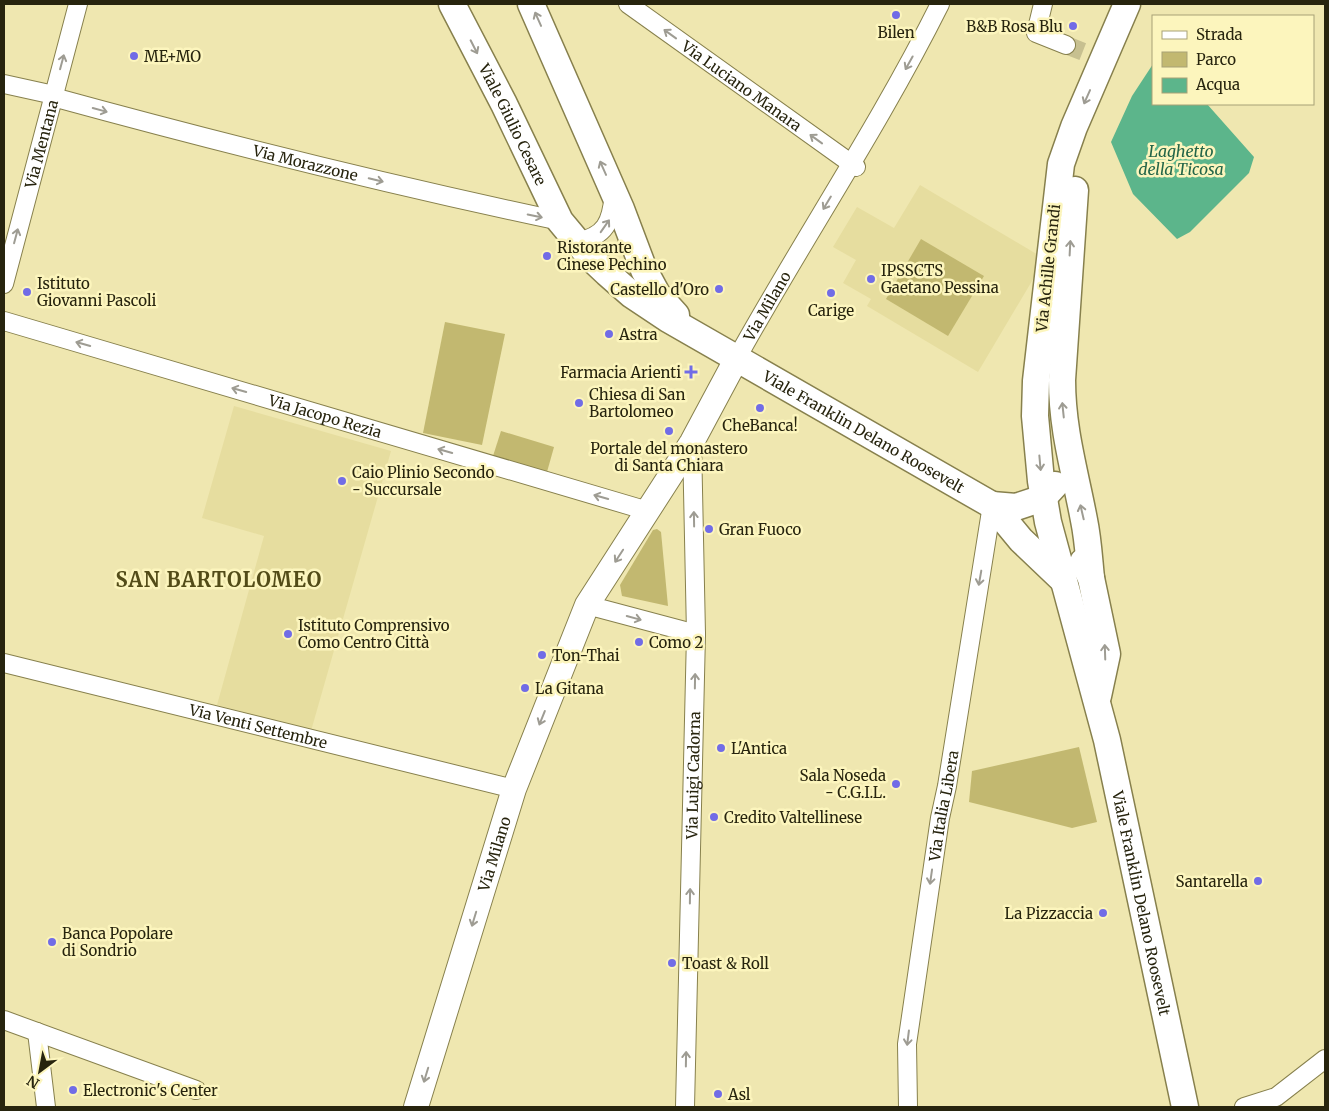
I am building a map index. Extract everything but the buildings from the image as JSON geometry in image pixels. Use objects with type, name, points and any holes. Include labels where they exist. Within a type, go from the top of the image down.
[{"type":"main road","name":"Viale Giulio Cesare","points":[[452,4],[504,104],[560,221],[590,257],[632,295],[668,319],[737,358]]},
{"type":"main road","name":"Viale Giulio Cesare","points":[[531,4],[615,194],[644,270],[658,294],[692,332]]},
{"type":"main road","name":"Via Achille Grandi","points":[[1043,498],[1035,416],[1036,381],[1059,176],[1066,147],[1127,4]]},
{"type":"main road","name":"Via Achille Grandi","points":[[1092,578],[1085,522],[1070,459],[1062,409],[1062,380],[1073,197],[1086,143],[1147,4]]},
{"type":"main road","name":"Viale Franklin Delano Roosevelt","points":[[737,358],[992,505],[1021,540],[1063,580]]},
{"type":"main road","points":[[1043,498],[1060,480],[1066,471],[1070,459]]},
{"type":"main road","name":"Viale Franklin Delano Roosevelt","points":[[992,505],[1016,507],[1043,498]]},
{"type":"main road","name":"Viale Franklin Delano Roosevelt","points":[[1043,498],[1058,518],[1092,578],[1107,654],[1097,699]]},
{"type":"main road","name":"Viale Franklin Delano Roosevelt","points":[[1043,498],[1063,580],[1107,740],[1185,1107]]},
{"type":"street","name":"Via Mentana","points":[[4,284],[78,4]]},
{"type":"street","name":"Via Luciano Manara","points":[[628,4],[853,165]]},
{"type":"street","name":"Via Milano","points":[[416,1107],[514,789],[587,605],[692,442],[799,249],[853,165],[940,4]]},
{"type":"street","points":[[1043,4],[1036,33],[1066,45]]},
{"type":"street","name":"Via Morazzone","points":[[4,84],[185,133],[448,197],[560,221]]},
{"type":"street","points":[[577,242],[594,237],[606,227],[612,212],[615,194]]},
{"type":"street","name":"Via Jacopo Rezia","points":[[4,321],[648,511]]},
{"type":"street","name":"Via Luigi Cadorna","points":[[685,1107],[696,634],[692,442]]},
{"type":"street","name":"Via Italia Libera","points":[[908,1107],[907,1044],[940,818],[947,786],[992,505]]},
{"type":"street","points":[[587,605],[696,634]]},
{"type":"street","name":"Via Venti Settembre","points":[[4,664],[514,789]]},
{"type":"street","points":[[4,1020],[196,1090]]},
{"type":"street","points":[[37,1032],[46,1107]]},
{"type":"street","points":[[1244,1107],[1276,1096],[1325,1059]]},
{"type":"shaded area","name":"IPSSCTS Gaetano Pessina","points":[[920,185],[1045,259],[978,372],[867,306],[871,299],[843,283],[856,260],[833,247],[857,207],[894,228]]},
{"type":"shaded area","points":[[234,406],[391,451],[311,731],[217,705],[264,536],[202,518]]},
{"type":"green space","points":[[921,239],[984,276],[948,336],[886,299]]},
{"type":"green space","points":[[445,322],[505,334],[482,445],[423,433]]},
{"type":"green space","points":[[501,431],[554,447],[547,472],[493,456]]},
{"type":"green space","points":[[657,529],[661,532],[668,606],[622,596],[620,585],[653,530]]},
{"type":"green space","points":[[1079,747],[1097,822],[1072,828],[969,802],[972,771]]},
{"type":"water","name":"Laghetto della Ticosa","points":[[1152,66],[1152,105],[1208,105],[1254,157],[1249,173],[1190,232],[1177,239],[1133,194],[1111,142],[1132,96]]},
{"type":"tunnel","points":[[1066,45],[1094,56]]},
{"type":"place","name":"Bilen","points":[[896,15]]},
{"type":"place","name":"B&B Rosa Blu","points":[[1073,26]]},
{"type":"place","name":"ME+MO","points":[[134,56]]},
{"type":"place","name":"Ristorante Cinese Pechino","points":[[547,256]]},
{"type":"place","name":"IPSSCTS Gaetano Pessina","points":[[871,279]]},
{"type":"place","name":"Castello d'Oro","points":[[719,289]]},
{"type":"place","name":"Istituto Giovanni Pascoli","points":[[27,292]]},
{"type":"place","name":"Carige","points":[[831,293]]},
{"type":"place","name":"Astra","points":[[609,334]]},
{"type":"place","name":"Farmacia Arienti","points":[[691,372]]},
{"type":"place","name":"Chiesa di San Bartolomeo","points":[[579,403]]},
{"type":"place","name":"CheBanca!","points":[[760,408]]},
{"type":"place","name":"Portale del monastero di Santa Chiara","points":[[669,431]]},
{"type":"place","name":"Caio Plinio Secondo - Succursale","points":[[342,481]]},
{"type":"place","name":"Gran Fuoco","points":[[709,529]]},
{"type":"place","name":"Istituto Comprensivo Como Centro Città","points":[[288,634]]},
{"type":"place","name":"Como 2","points":[[639,642]]},
{"type":"place","name":"Ton-Thai","points":[[542,655]]},
{"type":"place","name":"La Gitana","points":[[525,688]]},
{"type":"place","name":"L'Antica","points":[[721,748]]},
{"type":"place","name":"Sala Noseda - C.G.I.L.","points":[[896,784]]},
{"type":"place","name":"Credito Valtellinese","points":[[714,817]]},
{"type":"place","name":"Santarella","points":[[1258,881]]},
{"type":"place","name":"La Pizzaccia","points":[[1103,913]]},
{"type":"place","name":"Banca Popolare di Sondrio","points":[[52,942]]},
{"type":"place","name":"Toast & Roll","points":[[672,963]]},
{"type":"place","name":"Electronic's Center","points":[[73,1090]]},
{"type":"place","name":"Asl","points":[[718,1094]]},
{"type":"district","name":"SAN BARTOLOMEO","points":[[219,579]]}]
